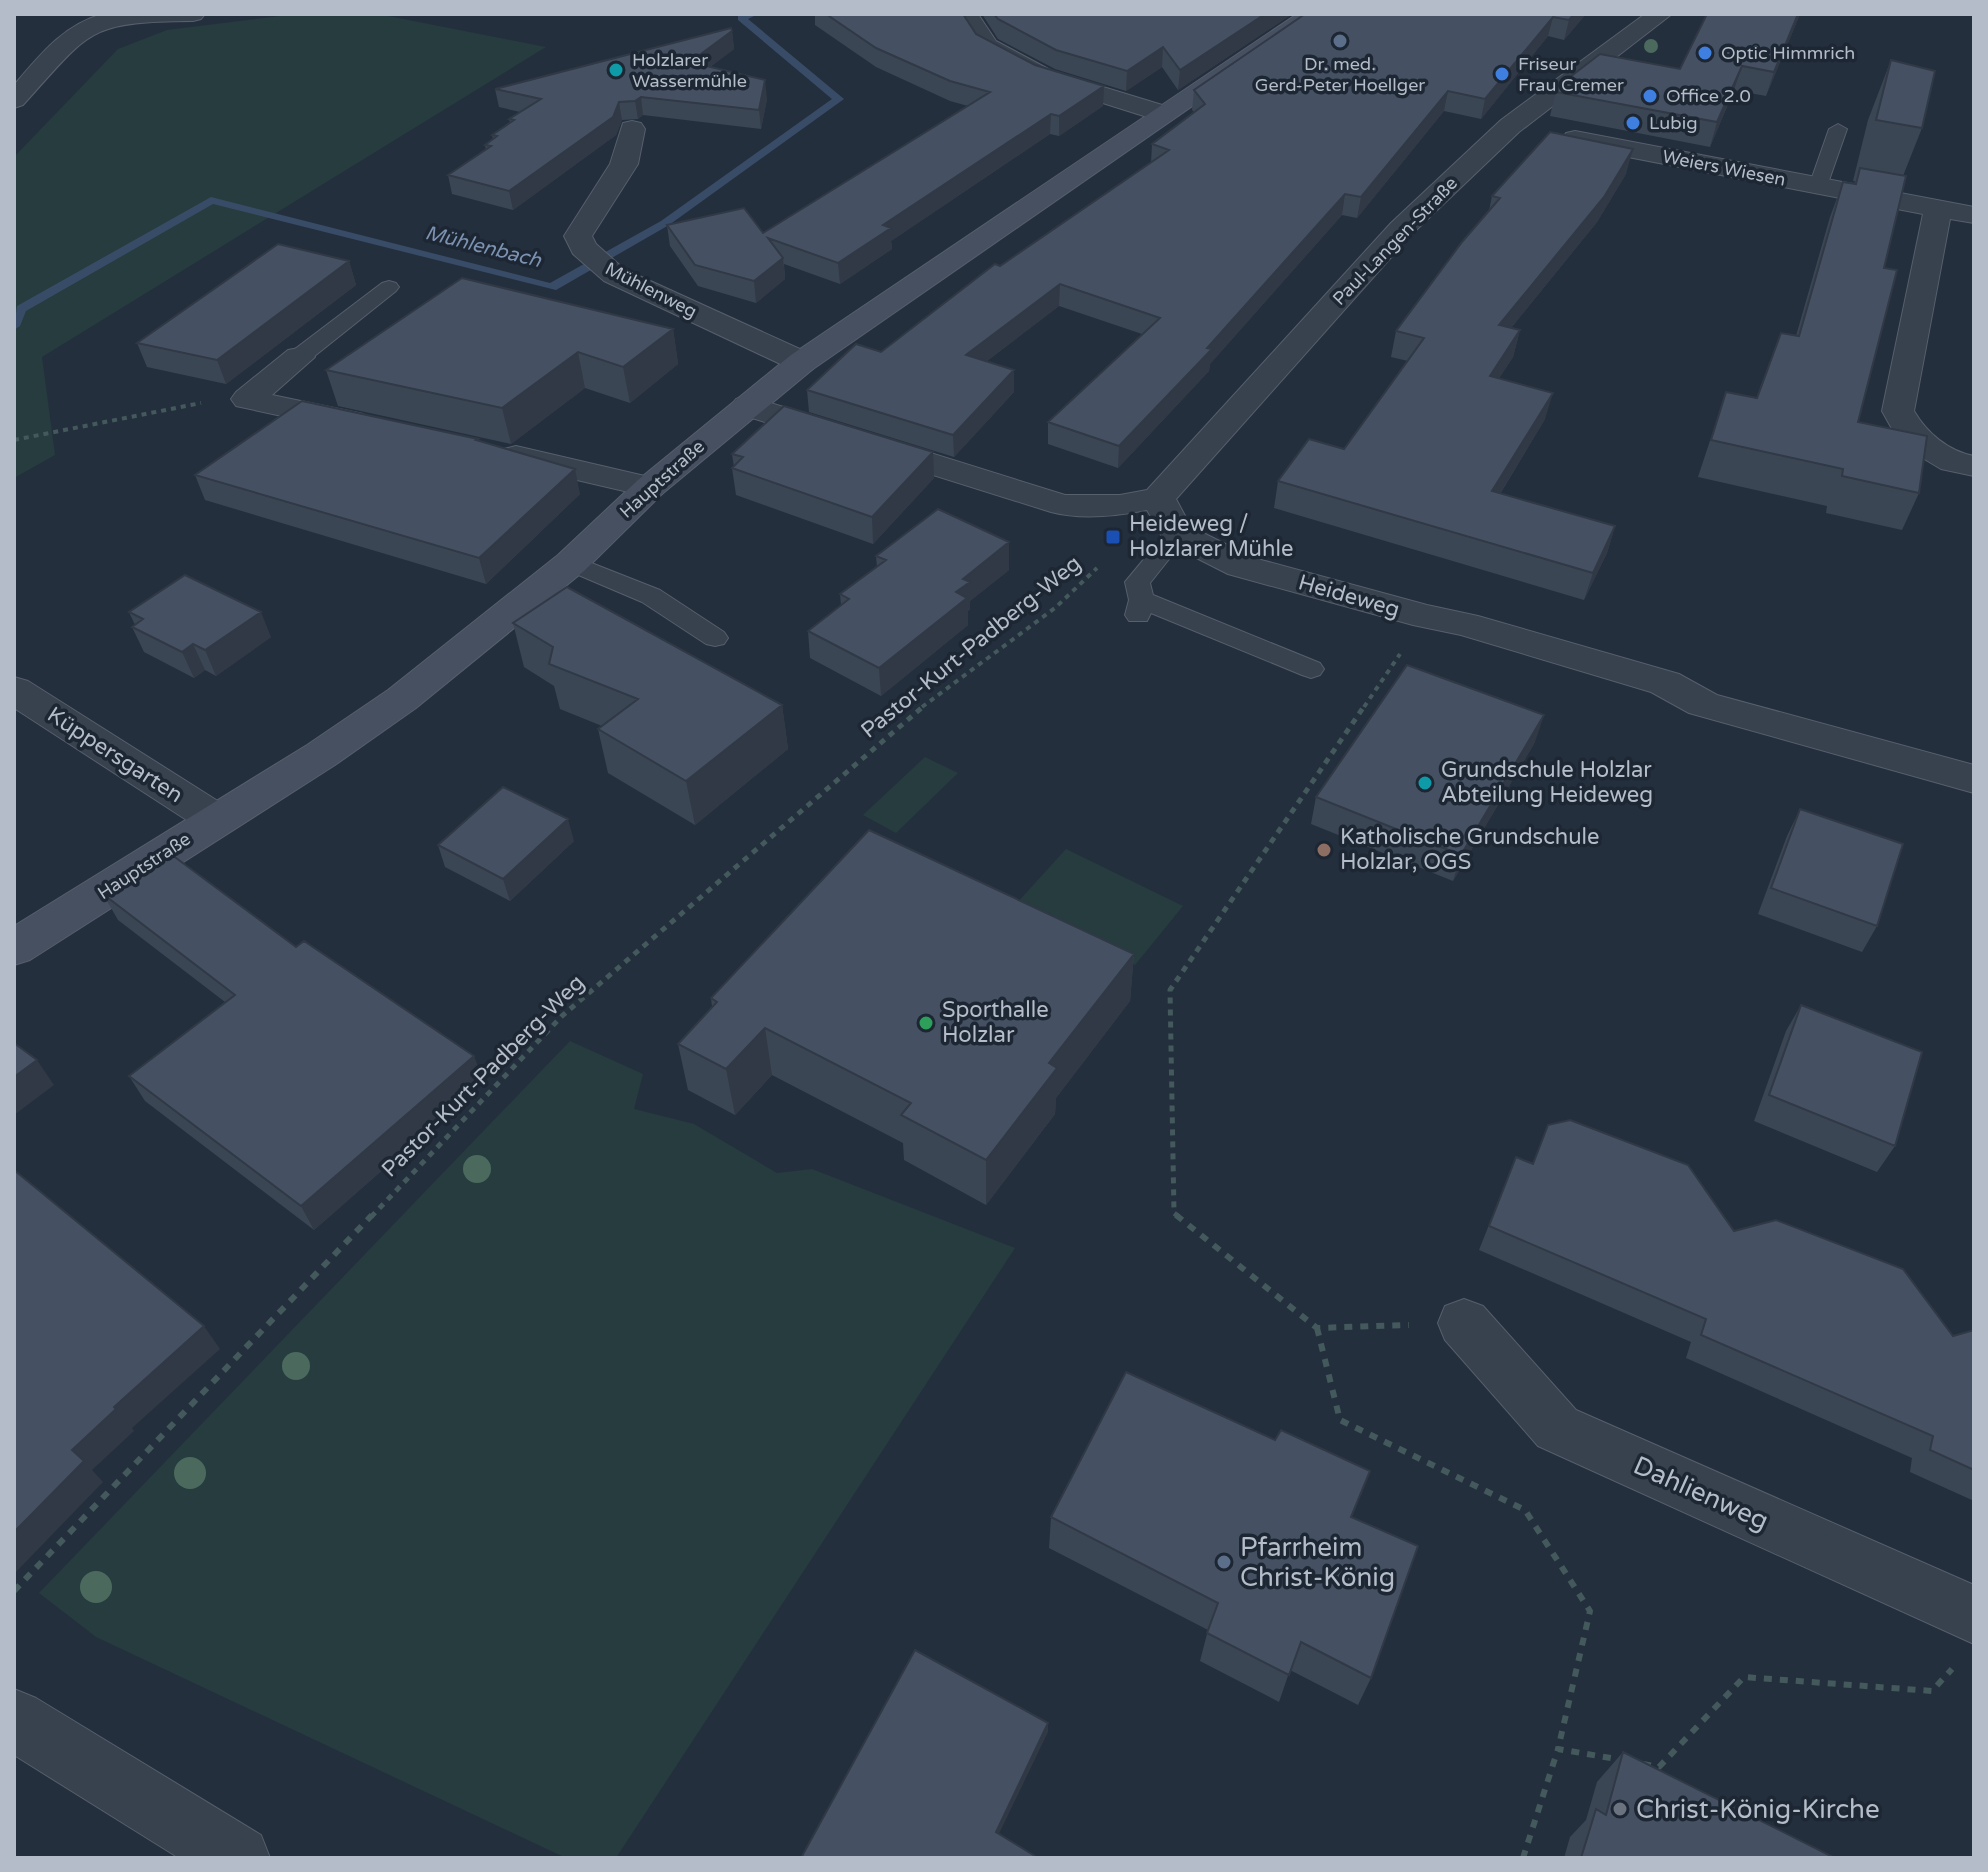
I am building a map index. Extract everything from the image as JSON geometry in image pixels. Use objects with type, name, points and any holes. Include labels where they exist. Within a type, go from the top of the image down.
[{"type":"main road","name":"Hauptstraße","points":[[14,948],[321,755],[402,699],[571,563],[650,487],[802,362],[1313,14]]},
{"type":"street","points":[[14,100],[68,40],[90,25],[128,16],[193,14]]},
{"type":"street","points":[[966,14],[987,46],[1045,77],[1163,114]]},
{"type":"street","name":"Paul-Langen-Straße","points":[[1158,498],[1401,229],[1510,126],[1660,14]]},
{"type":"street","name":"Weiers Wiesen","points":[[1510,126],[1974,215]]},
{"type":"street","name":"Mühlenweg","points":[[632,129],[624,164],[578,236],[583,248],[614,275],[802,362]]},
{"type":"street","points":[[1938,209],[1898,411],[1913,438],[1953,462],[1974,466]]},
{"type":"street","points":[[247,399],[299,357]]},
{"type":"street","points":[[247,399],[377,426]]},
{"type":"street","points":[[747,406],[1063,505],[1120,505],[1158,498],[1177,534]]},
{"type":"street","points":[[491,451],[650,487]]},
{"type":"street","name":"Heideweg","points":[[1177,534],[1241,566],[1426,617],[1465,624],[1665,683],[1703,704],[1974,779]]},
{"type":"street","name":"Küppersgarten","points":[[14,690],[217,820]]},
{"type":"street","name":"Dahlienweg","points":[[1464,1323],[1557,1428],[1967,1637]]},
{"type":"street","points":[[14,1720],[238,1858]]},
{"type":"lane","points":[[1818,186],[1838,129]]},
{"type":"lane","points":[[299,357],[389,287]]},
{"type":"lane","points":[[1177,534],[1137,582],[1140,607],[1311,669]]},
{"type":"lane","points":[[571,563],[651,596],[715,638]]},
{"type":"path","points":[[14,440],[130,415],[247,399]]},
{"type":"path","name":"Pastor-Kurt-Padberg-Weg","points":[[14,1591],[562,1016],[923,706],[1055,608],[1122,544],[1158,498]]},
{"type":"path","points":[[1426,617],[1170,990],[1174,1213],[1317,1328],[1340,1420],[1525,1510],[1590,1611],[1558,1749],[1523,1858]]},
{"type":"path","points":[[1317,1328],[1464,1323]]},
{"type":"path","points":[[1558,1749],[1659,1767],[1744,1677],[1932,1691],[1967,1637]]},
{"type":"green space","points":[[297,14],[378,14],[546,47],[42,357],[55,455],[14,478],[14,157],[118,49],[167,30]]},
{"type":"green space","points":[[925,757],[958,773],[896,833],[863,815]]},
{"type":"green space","points":[[1066,849],[1183,906],[1135,965],[1016,904]]},
{"type":"green space","points":[[570,1041],[643,1074],[634,1109],[694,1124],[777,1173],[812,1169],[1015,1248],[616,1858],[566,1858],[96,1637],[39,1593]]},
{"type":"building","points":[[826,14],[963,14],[976,34],[1035,65],[1104,86],[1059,116],[1051,114],[883,225],[891,228],[838,263],[768,238],[783,258],[754,281],[695,265],[667,225],[744,208],[763,233],[990,92],[950,81],[876,48]]},
{"type":"building","points":[[994,14],[1265,14],[1180,70],[1163,47],[1127,71],[1056,50]]},
{"type":"building","points":[[1305,14],[1574,14],[1569,20],[1553,17],[1485,99],[1448,91],[1361,197],[1345,194],[1207,348],[1212,349],[1119,446],[1048,422],[1160,318],[1060,284],[966,355],[1014,370],[953,435],[807,390],[856,344],[881,352],[995,264],[1000,266],[1169,150],[1152,144],[1205,104],[1194,90]]},
{"type":"building","points":[[1707,14],[1798,14],[1774,72],[1742,66],[1717,122],[1556,92],[1557,87],[1600,54],[1680,69]]},
{"type":"building","points":[[731,28],[732,31],[690,62],[765,80],[759,110],[641,97],[635,101],[619,102],[613,117],[509,191],[448,175],[491,146],[485,145],[497,136],[492,135],[514,120],[509,119],[541,99],[495,89]]},
{"type":"building","points":[[1891,60],[1935,71],[1922,128],[1876,120]]},
{"type":"building","points":[[1550,132],[1633,149],[1604,197],[1499,325],[1520,330],[1490,376],[1553,393],[1492,491],[1615,526],[1593,573],[1278,481],[1309,439],[1344,449],[1424,338],[1396,331],[1462,242],[1500,198],[1492,196]]},
{"type":"building","points":[[1860,168],[1906,176],[1884,268],[1897,270],[1858,422],[1927,436],[1919,493],[1842,476],[1843,469],[1711,440],[1726,392],[1757,398],[1781,333],[1799,336],[1843,182],[1856,184]]},
{"type":"building","points":[[278,244],[349,261],[217,360],[137,343]]},
{"type":"building","points":[[462,278],[673,329],[623,367],[578,352],[502,408],[326,370]]},
{"type":"building","points":[[302,401],[478,439],[575,469],[479,558],[195,475]]},
{"type":"building","points":[[784,406],[933,452],[872,517],[732,468],[743,457],[732,454]]},
{"type":"building","points":[[938,509],[1009,542],[963,579],[970,582],[956,592],[967,598],[879,668],[808,631],[849,599],[840,594],[886,560],[876,556]]},
{"type":"building","points":[[185,575],[261,612],[205,650],[193,644],[182,652],[132,627],[143,619],[129,612]]},
{"type":"building","points":[[567,587],[782,705],[686,781],[598,729],[638,699],[549,664],[553,647],[513,623]]},
{"type":"building","name":"Grundschule Holzlar Abteilung Heideweg","points":[[1407,665],[1544,715],[1461,855],[1316,797]]},
{"type":"building","points":[[503,787],[568,819],[503,879],[438,845]]},
{"type":"building","points":[[1800,809],[1903,844],[1877,926],[1771,888]]},
{"type":"building","name":"Sporthalle Holzlar","points":[[869,830],[1134,954],[1049,1063],[1057,1068],[986,1160],[901,1115],[911,1103],[765,1028],[726,1069],[678,1044],[717,1002],[711,998]]},
{"type":"building","points":[[168,852],[296,947],[304,941],[474,1056],[301,1206],[129,1076],[235,995],[103,894]]},
{"type":"building","points":[[1801,1005],[1922,1052],[1895,1146],[1769,1095]]},
{"type":"building","points":[[14,1043],[37,1060],[14,1077]]},
{"type":"building","points":[[1570,1120],[1688,1165],[1734,1231],[1776,1220],[1903,1269],[1953,1336],[1974,1330],[1974,1470],[1930,1450],[1933,1436],[1701,1335],[1706,1319],[1489,1226],[1516,1157],[1533,1164],[1548,1125]]},
{"type":"building","points":[[14,1170],[204,1326],[114,1407],[116,1409],[72,1450],[84,1461],[14,1532]]},
{"type":"building","name":"Pfarrheim Christ-König","points":[[1126,1372],[1275,1440],[1281,1430],[1370,1471],[1351,1517],[1418,1546],[1371,1678],[1301,1642],[1289,1675],[1207,1633],[1218,1603],[1051,1517]]},
{"type":"building","points":[[915,1650],[1048,1723],[996,1832],[1038,1858],[801,1858]]},
{"type":"building","points":[[1623,1752],[1835,1858],[1581,1858],[1596,1809],[1606,1815]]},
{"type":"waterway","name":"Mühlenbach","points":[[14,326],[21,309],[211,200],[552,287],[665,223],[839,99],[741,18],[753,14]]},
{"type":"place","name":"Dr. med. Gerd-Peter Hoellger","points":[[1340,41]]},
{"type":"place","name":"Optic Himmrich","points":[[1705,53]]},
{"type":"place","name":"Holzlarer Wassermühle","points":[[616,70]]},
{"type":"place","name":"Friseur Frau Cremer","points":[[1502,74]]},
{"type":"place","name":"Office 2.0","points":[[1650,96]]},
{"type":"place","name":"Lubig","points":[[1633,123]]},
{"type":"place","name":"Heideweg / Holzlarer Mühle","points":[[1113,537]]},
{"type":"place","name":"Grundschule Holzlar Abteilung Heideweg","points":[[1425,783]]},
{"type":"place","name":"Katholische Grundschule Holzlar, OGS","points":[[1324,850]]},
{"type":"place","name":"Sporthalle Holzlar","points":[[926,1023]]},
{"type":"place","name":"Pfarrheim Christ-König","points":[[1224,1562]]},
{"type":"place","name":"Christ-König-Kirche","points":[[1620,1809]]}]
